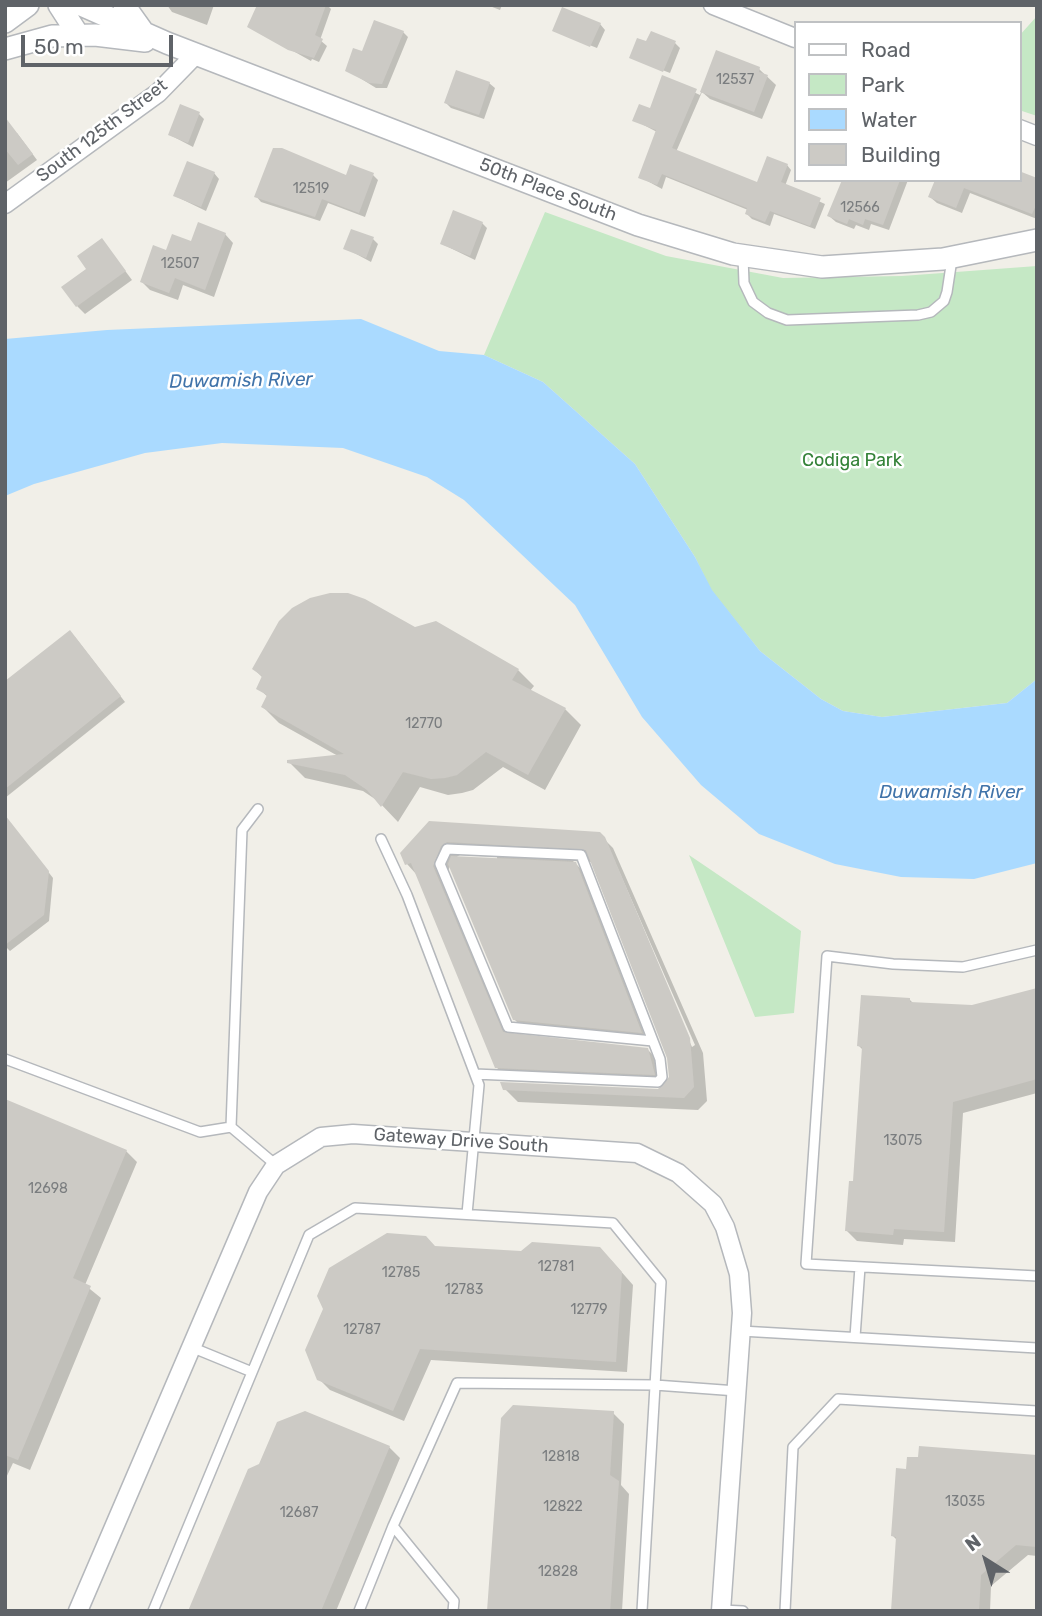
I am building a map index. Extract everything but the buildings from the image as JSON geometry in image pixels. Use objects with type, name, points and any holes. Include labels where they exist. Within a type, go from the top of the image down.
[{"type":"street","points":[[5,22],[29,5]]},
{"type":"street","points":[[59,5],[79,36]]},
{"type":"street","name":"50th Place South","points":[[81,5],[167,43],[638,225],[743,256],[822,267],[953,257],[1037,240]]},
{"type":"street","points":[[124,5],[145,34]]},
{"type":"street","points":[[713,5],[794,38]]},
{"type":"street","points":[[5,49],[52,36],[167,43]]},
{"type":"street","name":"South 125th Street","points":[[5,204],[158,93],[196,54]]},
{"type":"street","name":"Gateway Drive South","points":[[78,1611],[258,1192],[276,1164],[321,1137],[353,1134],[637,1153],[678,1173],[713,1204],[725,1227],[740,1274],[741,1331],[721,1610]]},
{"type":"lane","points":[[743,256],[744,283],[753,302],[760,309],[787,320],[918,315],[932,312],[944,301],[953,257]]},
{"type":"lane","points":[[231,1128],[242,830],[258,809]]},
{"type":"lane","points":[[381,839],[407,895],[479,1085],[467,1214]]},
{"type":"lane","points":[[475,1074],[658,1082],[662,1077],[660,1059],[581,855],[447,849],[440,864],[508,1027],[653,1041]]},
{"type":"lane","points":[[1037,950],[963,967],[893,964],[827,956],[806,1264],[1037,1276]]},
{"type":"lane","points":[[5,1059],[200,1132],[231,1128],[276,1164]]},
{"type":"lane","points":[[153,1611],[309,1235],[355,1208],[613,1223],[661,1282],[642,1611]]},
{"type":"lane","points":[[855,1337],[860,1267]]},
{"type":"lane","points":[[741,1331],[1037,1348]]},
{"type":"lane","points":[[191,1347],[252,1372]]},
{"type":"lane","points":[[359,1611],[393,1526],[457,1383],[655,1385],[737,1391]]},
{"type":"lane","points":[[785,1611],[793,1447],[838,1399],[1037,1411]]},
{"type":"lane","points":[[393,1526],[454,1601],[453,1611]]},
{"type":"lane","points":[[721,1610],[743,1611]]},
{"type":"green space","points":[[1037,16],[1037,116],[1021,111],[1021,34]]},
{"type":"green space","name":"Codiga Park","points":[[545,212],[666,256],[783,278],[902,276],[1037,266],[1037,679],[1007,703],[882,717],[843,711],[821,699],[760,651],[711,590],[695,557],[635,464],[543,382],[484,355]]},
{"type":"green space","points":[[689,855],[801,931],[794,1013],[755,1017]]},
{"type":"water","name":"Duwamish River","points":[[361,319],[439,351],[484,355],[543,382],[635,464],[695,557],[712,590],[760,651],[821,699],[843,711],[882,717],[1007,703],[1037,679],[1037,863],[974,879],[901,877],[835,864],[759,834],[701,785],[642,717],[575,605],[464,500],[427,477],[343,448],[222,443],[145,453],[34,484],[5,496],[5,339],[107,330]]}]
